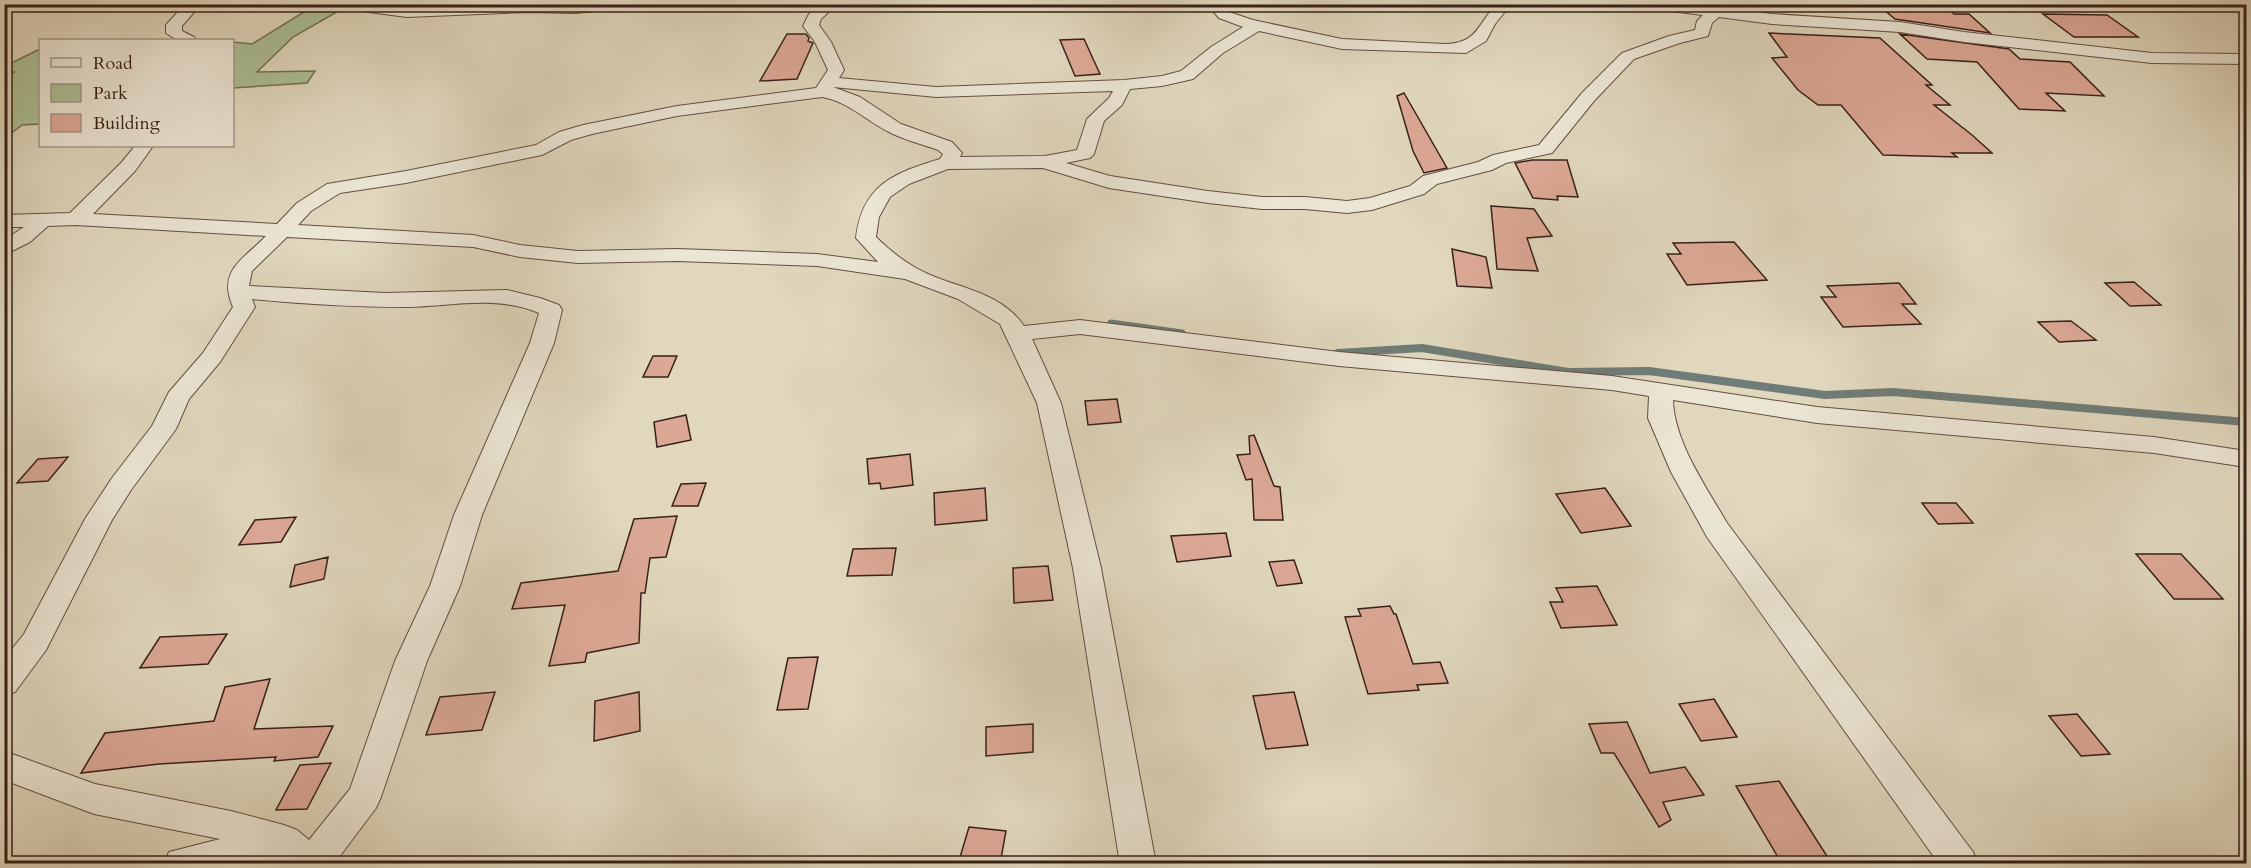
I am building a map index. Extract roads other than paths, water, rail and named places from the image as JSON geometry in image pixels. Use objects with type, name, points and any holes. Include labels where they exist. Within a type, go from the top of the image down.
[{"type":"street","points":[[186,39],[174,33],[174,25],[194,4]]},
{"type":"street","points":[[346,4],[407,12],[612,4]]},
{"type":"street","points":[[826,87],[836,70],[827,53],[824,39],[811,26],[814,17],[830,4]]},
{"type":"street","points":[[1214,4],[1224,15],[1256,26],[1342,44],[1466,48],[1480,38],[1488,23],[1504,4]]},
{"type":"street","points":[[1655,4],[1772,19],[1889,26],[2151,58],[2247,59]]},
{"type":"street","points":[[1045,162],[1109,182],[1208,198],[1347,207],[1372,204],[1418,190],[1430,180],[1485,166],[1500,159],[1545,149],[1588,96],[1628,56],[1675,39],[1702,33],[1705,21],[1714,13]]},
{"type":"street","points":[[4,683],[35,642],[99,519],[121,484],[163,429],[178,397],[212,357],[244,307],[237,291],[242,269],[304,207],[334,188],[406,177],[542,149],[566,136],[589,129],[677,111],[826,87],[936,92],[1124,85],[1162,81],[1186,75],[1217,50],[1256,26]]},
{"type":"street","points":[[909,273],[883,256],[866,238],[869,214],[888,186],[909,175],[947,163],[1045,162],[1083,154],[1087,150],[1090,132],[1096,119],[1116,101],[1124,85]]},
{"type":"street","points":[[826,87],[896,128],[945,146],[953,153],[947,163]]},
{"type":"street","points":[[76,219],[128,167],[143,147]]},
{"type":"street","points":[[4,221],[76,219],[473,241],[520,251],[578,257],[677,255],[817,260],[909,273],[966,294],[1008,320],[1018,334],[1049,403],[1087,568],[1138,864]]},
{"type":"street","points":[[4,249],[23,238],[43,220]]},
{"type":"street","points":[[4,765],[94,799],[231,826],[284,841],[312,864],[364,796],[411,661],[445,586],[468,515],[543,343],[551,310],[521,299],[469,296],[425,300],[367,300],[293,297],[237,291]]},
{"type":"street","points":[[1018,334],[1080,327],[1339,359],[1590,381],[1817,415],[2154,445],[2247,459]]},
{"type":"street","points":[[1661,391],[1661,418],[1684,472],[1717,530],[1960,864]]},
{"type":"street","points":[[182,864],[284,841]]},
{"type":"waterway","points":[[1111,323],[1182,333]]},
{"type":"waterway","points":[[1338,353],[1422,348],[1568,372],[1649,371],[1825,395],[1893,392],[2246,422]]}]
